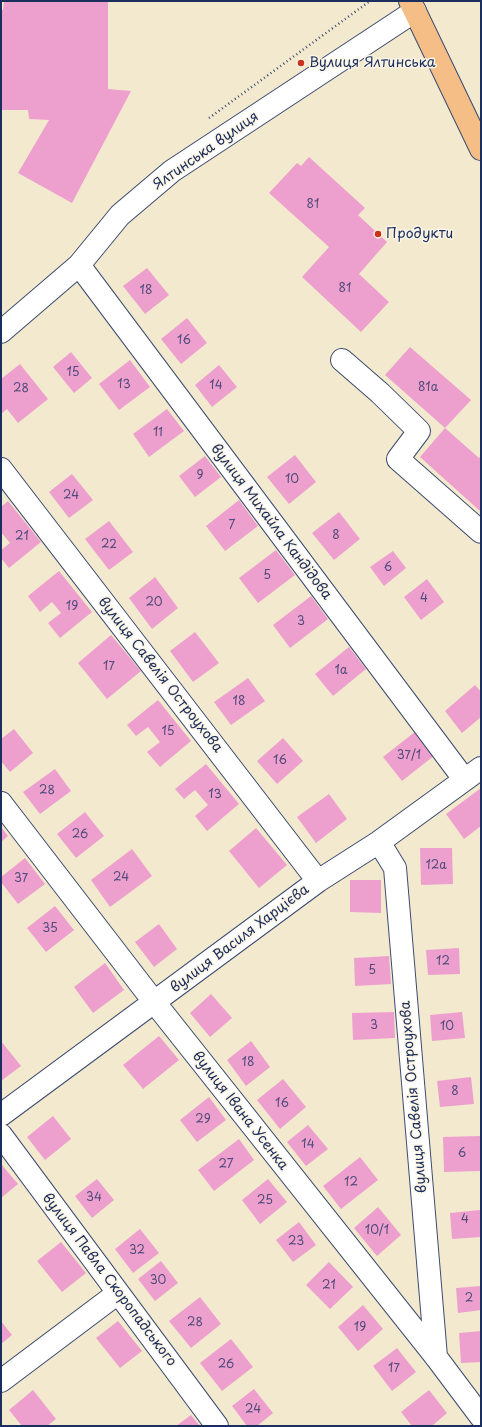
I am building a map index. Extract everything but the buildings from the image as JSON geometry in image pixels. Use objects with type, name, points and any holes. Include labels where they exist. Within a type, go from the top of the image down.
[{"type":"main road","points":[[412,6],[481,149]]},
{"type":"street","name":"Ялтинська вулиця","points":[[1,332],[79,265],[120,215],[172,171],[412,6]]},
{"type":"street","name":"вулиця Михайла Кандідова","points":[[79,265],[472,773]]},
{"type":"street","points":[[342,360],[380,393],[419,431],[398,459],[481,532]]},
{"type":"street","name":"вулиця Савелія Остроухова","points":[[1,469],[318,881]]},
{"type":"street","name":"вулиця Василя Харцієва","points":[[1,1115],[318,881],[379,842],[472,773]]},
{"type":"street","name":"вулиця Івана Усенка","points":[[1,803],[154,1003],[436,1357],[481,1417]]},
{"type":"street","name":"вулиця Савелія Остроухова","points":[[379,842],[395,868],[436,1357]]},
{"type":"street","name":"вулиця Павла Скоропадського","points":[[1,1135],[217,1426]]},
{"type":"street","points":[[1,1382],[118,1293]]},
{"type":"place","name":"Вулиця Ялтинська","points":[[301,63]]},
{"type":"place","name":"Продукти","points":[[378,234]]}]
